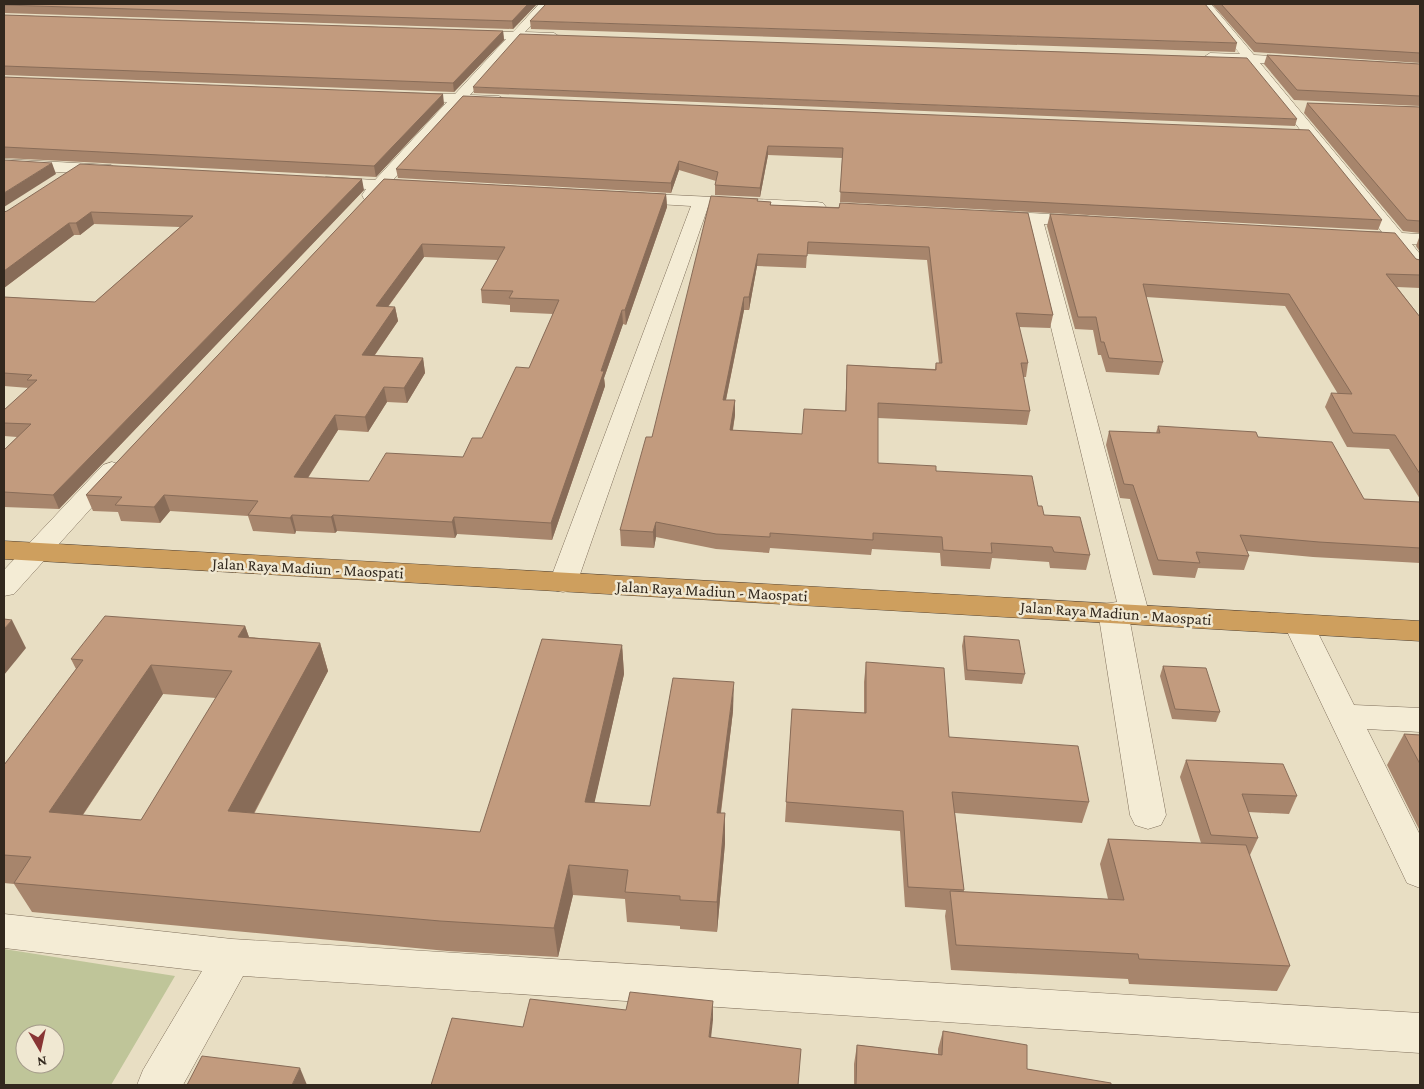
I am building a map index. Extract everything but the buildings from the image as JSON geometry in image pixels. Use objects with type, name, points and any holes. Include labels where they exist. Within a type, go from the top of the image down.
[{"type":"highway","name":"Jalan Raya Madiun - Maospati","points":[[4,550],[563,583],[1124,612],[1299,625],[1420,631]]},
{"type":"street","points":[[359,206],[380,185],[456,98],[545,4]]},
{"type":"street","points":[[1206,4],[1420,266]]},
{"type":"street","points":[[456,34],[564,38]]},
{"type":"street","points":[[1202,57],[1321,62]]},
{"type":"street","points":[[388,95],[516,100]]},
{"type":"street","points":[[1289,106],[1307,107]]},
{"type":"street","points":[[1290,132],[1310,133]]},
{"type":"street","points":[[4,164],[127,171]]},
{"type":"street","points":[[54,185],[78,169]]},
{"type":"street","points":[[312,181],[428,187]]},
{"type":"street","points":[[614,197],[838,208]]},
{"type":"street","points":[[563,583],[701,202]]},
{"type":"street","points":[[975,215],[1103,222]]},
{"type":"street","points":[[1034,218],[1124,612],[1148,815]]},
{"type":"street","points":[[1349,235],[1420,239]]},
{"type":"street","points":[[4,587],[35,551],[123,458]]},
{"type":"street","points":[[1299,625],[1420,872]]},
{"type":"street","points":[[1343,716],[1420,720]]},
{"type":"street","points":[[4,931],[232,957],[1420,1034]]},
{"type":"street","points":[[159,1085],[232,957]]},
{"type":"green space","points":[[4,949],[175,976],[111,1085],[4,1085]]}]
